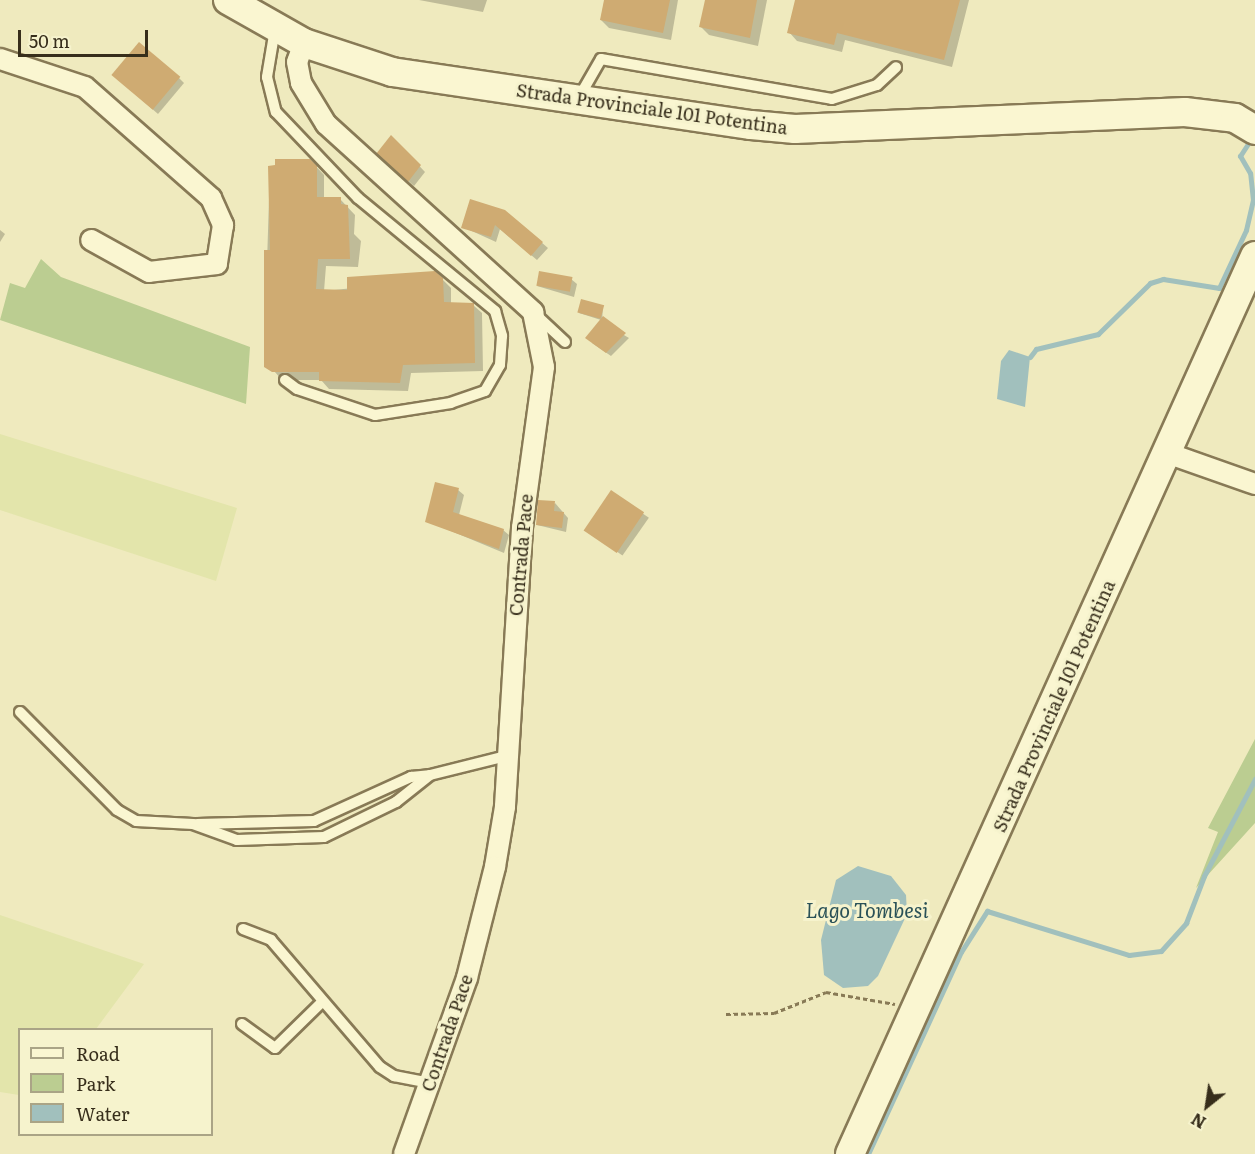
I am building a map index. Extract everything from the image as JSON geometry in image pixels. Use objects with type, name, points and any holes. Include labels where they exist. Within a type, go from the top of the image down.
[{"type":"main road","name":"Strada Provinciale 101 Potentina","points":[[245,5],[275,30],[304,43],[392,72],[795,129],[1185,112],[1235,118],[1255,130]]},
{"type":"main road","name":"Strada Provinciale 101 Potentina","points":[[850,1154],[969,897],[1255,256]]},
{"type":"street","points":[[304,43],[297,62],[301,83],[343,145],[533,312]]},
{"type":"street","points":[[0,59],[85,87],[211,198],[223,225],[217,264],[149,272],[91,240]]},
{"type":"street","name":"Contrada Pace","points":[[404,1154],[431,1083],[493,878],[506,756],[522,528],[544,367],[533,312]]},
{"type":"street","points":[[1167,453],[1255,483]]},
{"type":"lane","points":[[275,30],[267,77],[276,112],[358,198],[495,311],[502,336],[500,365],[485,391],[451,403],[375,415],[297,389],[285,380]]},
{"type":"lane","points":[[578,99],[601,59],[832,99],[877,85],[896,68]]},
{"type":"lane","points":[[533,312],[565,342]]},
{"type":"lane","points":[[20,712],[117,810],[136,821],[193,824],[314,821],[411,777],[430,775],[506,756]]},
{"type":"lane","points":[[193,824],[237,840],[324,837],[396,802],[430,775]]},
{"type":"lane","points":[[243,929],[271,940],[321,1003],[380,1067],[394,1076],[431,1083]]},
{"type":"lane","points":[[242,1024],[275,1048],[321,1003]]},
{"type":"path","points":[[726,1014],[774,1013],[826,993],[916,1012]]},
{"type":"green space","points":[[41,259],[61,277],[250,347],[246,404],[0,320],[10,283],[25,288]]},
{"type":"green space","points":[[0,434],[237,508],[216,581],[0,510]]},
{"type":"green space","points":[[1255,739],[1255,823],[1196,888],[1218,832],[1208,828]]},
{"type":"green space","points":[[0,915],[144,964],[97,1028],[18,1028],[18,1095],[0,1092]]},
{"type":"water","points":[[1009,350],[1030,357],[1025,407],[997,399],[1001,361]]},
{"type":"water","name":"Lago Tombesi","points":[[858,866],[891,876],[906,895],[907,914],[878,976],[868,986],[843,988],[824,975],[821,940],[836,880]]},
{"type":"building","points":[[604,0],[670,0],[663,33],[600,20]]},
{"type":"building","points":[[705,0],[757,0],[750,38],[699,27]]},
{"type":"building","points":[[795,0],[960,0],[944,60],[837,33],[834,45],[787,33]]},
{"type":"building","points":[[139,42],[180,77],[153,110],[111,75]]},
{"type":"building","points":[[391,135],[421,165],[408,182],[376,154]]},
{"type":"building","points":[[275,159],[310,159],[317,166],[317,197],[341,197],[341,204],[348,205],[350,259],[318,259],[316,289],[347,290],[347,277],[435,271],[443,278],[444,302],[474,303],[475,363],[403,365],[400,383],[319,381],[319,372],[272,372],[264,367],[264,250],[270,250],[268,166],[275,165]]},
{"type":"building","points":[[470,199],[505,210],[543,242],[531,256],[495,225],[491,237],[461,228]]},
{"type":"building","points":[[539,271],[572,277],[570,292],[536,286]]},
{"type":"building","points":[[581,299],[604,305],[601,319],[577,313]]},
{"type":"building","points":[[603,316],[626,333],[606,353],[585,338]]},
{"type":"building","points":[[435,482],[459,488],[453,512],[504,529],[499,549],[425,522]]},
{"type":"building","points":[[611,490],[644,512],[617,553],[584,531]]},
{"type":"building","points":[[538,500],[555,501],[554,511],[564,512],[562,528],[536,525]]},
{"type":"waterway","points":[[1030,357],[1036,349],[1098,334],[1150,283],[1163,279],[1219,288],[1246,230],[1253,200],[1250,173],[1240,156],[1249,142]]},
{"type":"waterway","points":[[868,1154],[961,952],[987,911],[1129,955],[1161,951],[1186,923],[1204,876],[1255,779]]}]
